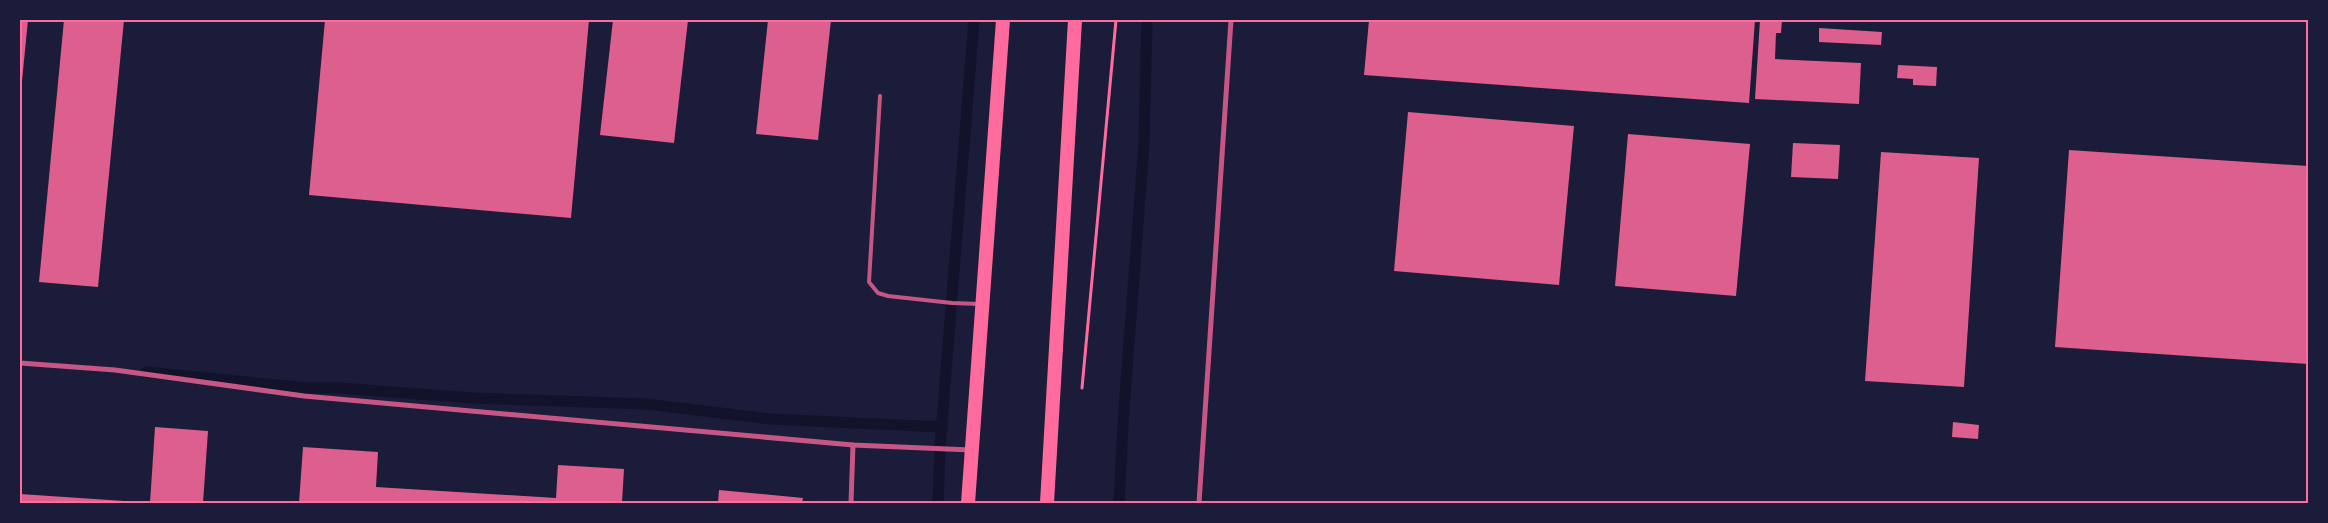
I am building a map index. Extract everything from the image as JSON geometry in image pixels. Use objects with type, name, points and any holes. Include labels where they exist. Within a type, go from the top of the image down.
[{"type":"highway","points":[[968,503],[1003,20]]},
{"type":"highway","points":[[1047,503],[1075,20]]},
{"type":"street","points":[[1198,503],[1231,20]]},
{"type":"street","points":[[20,363],[141,373],[314,397],[853,445],[971,450]]},
{"type":"street","points":[[851,503],[853,445]]},
{"type":"lane","points":[[880,96],[869,282],[878,293],[888,296],[952,303],[982,304]]},
{"type":"path","points":[[1081,396],[1116,20]]},
{"type":"building","points":[[20,20],[28,20],[21,91],[20,91]]},
{"type":"building","points":[[64,20],[124,20],[98,287],[39,282]]},
{"type":"building","points":[[325,20],[589,20],[571,218],[309,195]]},
{"type":"building","points":[[613,20],[688,20],[674,143],[600,135]]},
{"type":"building","points":[[768,20],[831,20],[818,140],[756,134]]},
{"type":"building","points":[[1369,20],[1755,20],[1749,103],[1364,75]]},
{"type":"building","points":[[1760,20],[1782,20],[1781,33],[1776,33],[1775,59],[1861,63],[1859,104],[1755,99]]},
{"type":"building","points":[[1819,28],[1882,32],[1881,45],[1819,42]]},
{"type":"building","points":[[1898,65],[1937,67],[1936,86],[1913,85],[1913,79],[1897,78]]},
{"type":"building","points":[[1408,112],[1574,126],[1559,285],[1394,271]]},
{"type":"building","points":[[1628,134],[1750,144],[1736,296],[1615,286]]},
{"type":"building","points":[[1793,143],[1840,145],[1838,179],[1791,177]]},
{"type":"building","points":[[2069,150],[2308,166],[2308,364],[2055,347]]},
{"type":"building","points":[[1881,152],[1979,158],[1964,387],[1865,381]]},
{"type":"building","points":[[1953,422],[1979,425],[1978,439],[1952,437]]},
{"type":"building","points":[[155,427],[208,431],[203,503],[150,503]]},
{"type":"building","points":[[303,447],[378,452],[376,487],[556,498],[558,465],[624,469],[622,503],[299,503]]},
{"type":"building","points":[[719,490],[803,498],[802,503],[718,503]]},
{"type":"building","points":[[20,494],[139,502],[139,503],[20,503]]},
{"type":"waterway","points":[[938,503],[940,447],[974,20]]},
{"type":"waterway","points":[[1119,503],[1124,409],[1144,144],[1147,20]]},
{"type":"waterway","points":[[146,372],[308,388],[338,388],[473,398],[646,404],[770,419],[942,427]]}]
